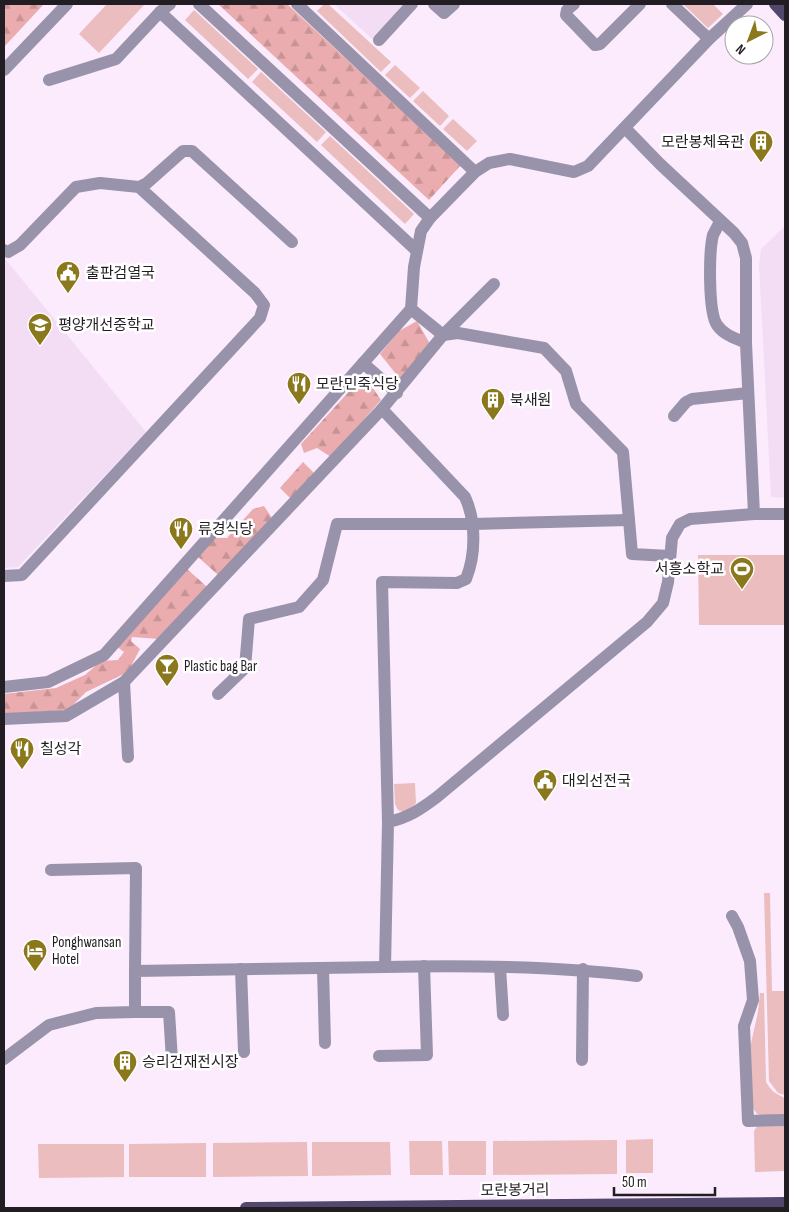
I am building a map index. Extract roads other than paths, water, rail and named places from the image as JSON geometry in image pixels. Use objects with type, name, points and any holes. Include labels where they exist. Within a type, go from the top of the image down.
[{"type":"main road","points":[[775,4],[785,15]]},
{"type":"main road","name":"모란봉거리","points":[[246,1208],[785,1204]]},
{"type":"street","points":[[4,70],[68,4]]},
{"type":"street","points":[[199,4],[430,218]]},
{"type":"street","points":[[297,4],[475,172]]},
{"type":"street","points":[[379,40],[412,4]]},
{"type":"street","points":[[434,4],[444,14],[454,4]]},
{"type":"street","points":[[574,4],[567,10],[566,16],[595,45],[600,44],[640,4]]},
{"type":"street","points":[[672,4],[709,39]]},
{"type":"street","points":[[4,687],[48,682],[104,654],[411,309],[416,250],[421,231],[430,218],[475,172],[489,163],[510,159],[574,172],[588,166],[709,39],[747,4]]},
{"type":"street","points":[[49,80],[116,59],[165,8],[416,250]]},
{"type":"street","points":[[625,128],[720,221],[734,232],[742,243],[746,258],[746,343],[754,514]]},
{"type":"street","points":[[139,187],[183,151],[192,151],[292,242]]},
{"type":"street","points":[[4,250],[8,252],[20,245],[76,187],[100,183],[139,187],[255,293],[264,305],[260,318],[22,575],[4,576]]},
{"type":"street","points":[[720,221],[714,235],[710,254],[712,312],[716,324],[725,334],[746,343]]},
{"type":"street","points":[[4,719],[66,716],[124,682],[382,409],[443,335],[494,284]]},
{"type":"street","points":[[411,309],[443,335],[458,333],[544,348],[566,371],[576,404],[623,452],[632,554],[670,556]]},
{"type":"street","points":[[362,363],[397,392]]},
{"type":"street","points":[[674,416],[686,402],[692,399],[748,393]]},
{"type":"street","points":[[382,409],[465,497],[471,509],[473,524],[471,567],[466,579],[457,583],[382,582],[388,822],[385,966]]},
{"type":"street","points":[[388,822],[402,819],[418,811],[437,797],[647,622],[662,603],[668,582],[672,538],[680,524],[690,519],[754,514],[785,514]]},
{"type":"street","points":[[218,694],[245,668],[249,619],[299,607],[323,580],[337,524],[473,524],[629,520]]},
{"type":"street","points":[[124,682],[128,757]]},
{"type":"street","points":[[51,870],[136,868],[136,1012]]},
{"type":"street","points":[[732,916],[750,961],[753,1000],[744,1026],[748,1121],[785,1120]]},
{"type":"street","points":[[379,1056],[427,1055],[424,966]]},
{"type":"street","points":[[135,971],[424,966],[583,969],[637,976]]},
{"type":"street","points":[[500,967],[503,1015]]},
{"type":"street","points":[[323,968],[325,1043]]},
{"type":"street","points":[[582,1060],[583,969]]},
{"type":"street","points":[[241,970],[244,1052]]},
{"type":"street","points":[[4,1058],[49,1025],[96,1013],[169,1012],[172,1060]]},
{"type":"place","name":"모란봉체육관","points":[[761,163]]},
{"type":"place","name":"출판검열국","points":[[68,294]]},
{"type":"place","name":"평양개선중학교","points":[[40,346]]},
{"type":"place","name":"모란민죽식당","points":[[299,405]]},
{"type":"place","name":"북새원","points":[[493,421]]},
{"type":"place","name":"류경식당","points":[[181,550]]},
{"type":"place","name":"서흥소학교","points":[[742,590]]},
{"type":"place","name":"Plastic bag Bar","points":[[167,687]]},
{"type":"place","name":"칠성각","points":[[22,770]]},
{"type":"place","name":"대외선전국","points":[[545,802]]},
{"type":"place","name":"Ponghwansan Hotel","points":[[35,972]]},
{"type":"place","name":"승리건재전시장","points":[[125,1083]]}]
